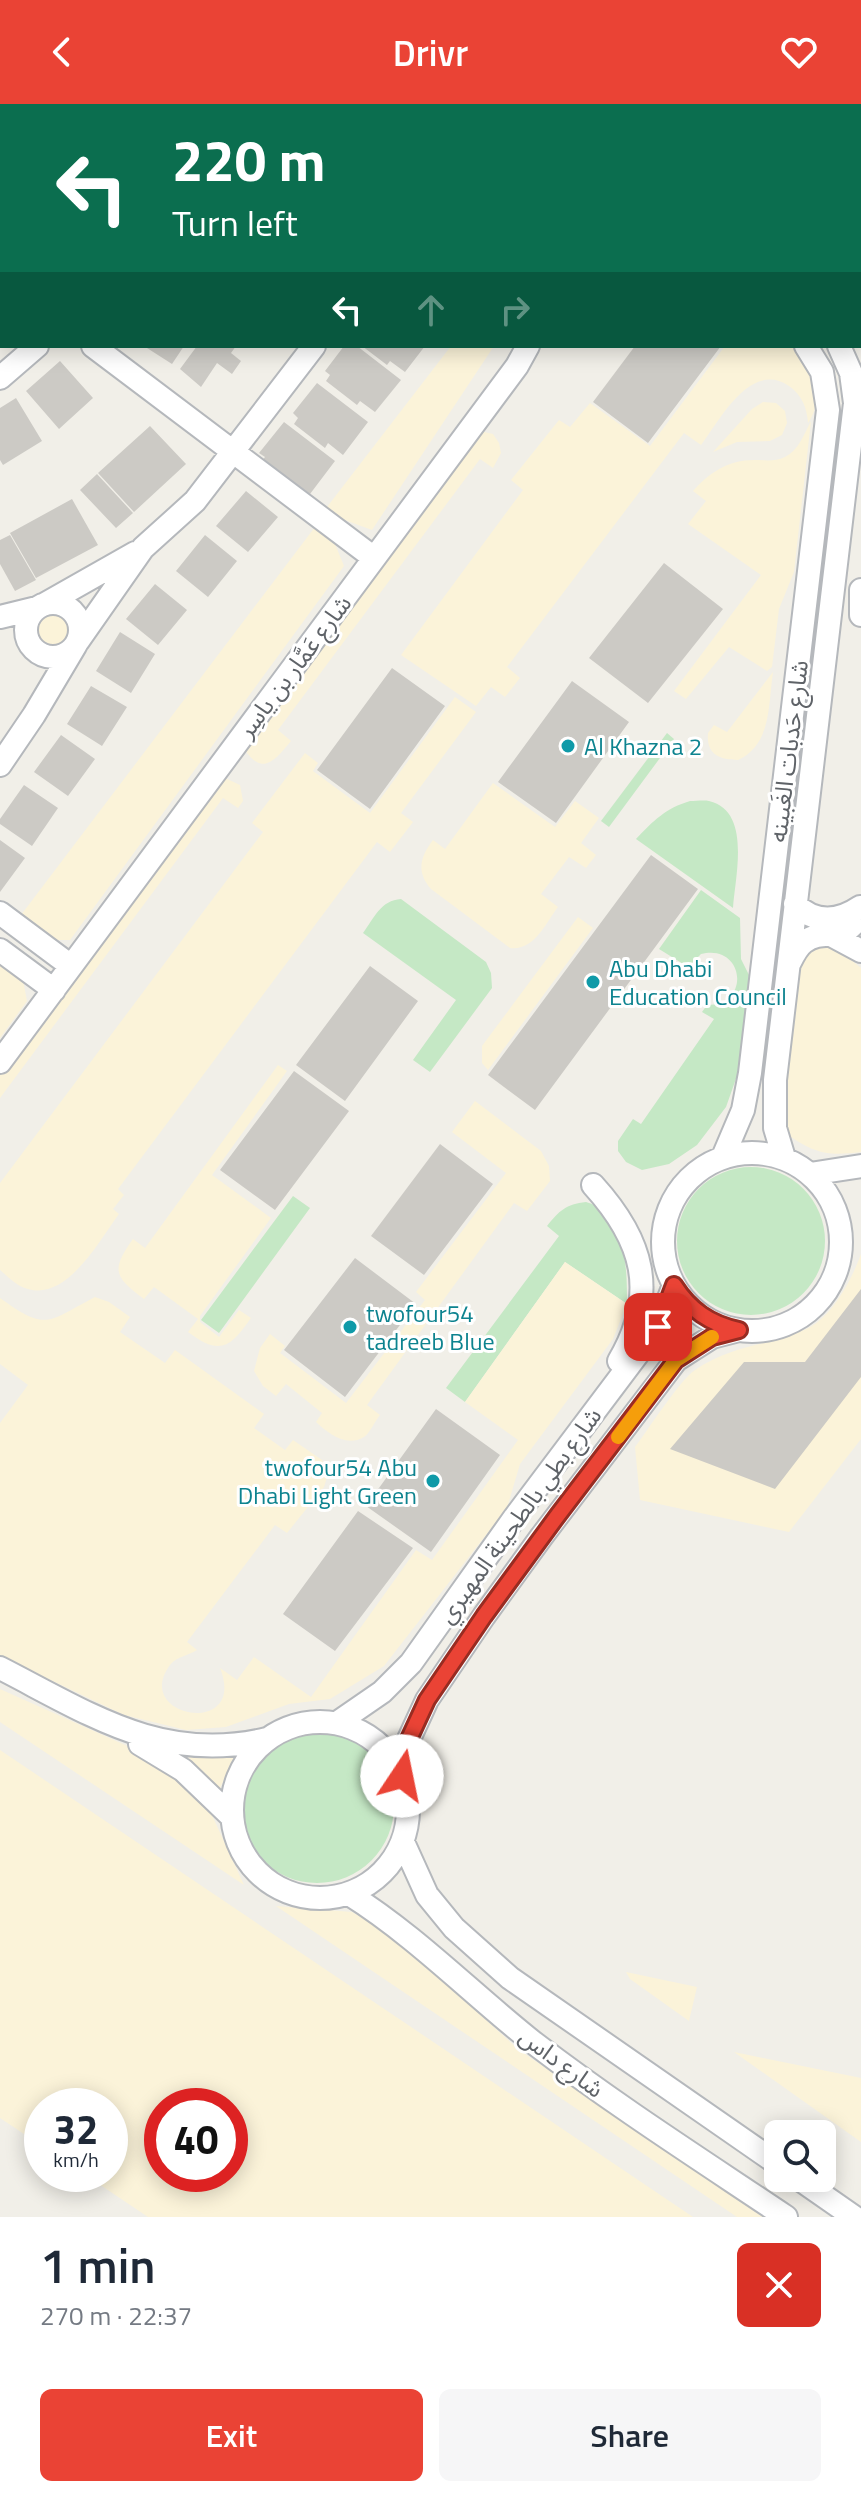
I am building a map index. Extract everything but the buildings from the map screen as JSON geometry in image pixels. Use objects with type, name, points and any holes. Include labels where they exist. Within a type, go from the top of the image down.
[{"type":"street","points":[[0,378],[35,348]]},
{"type":"street","points":[[96,348],[374,558]]},
{"type":"street","points":[[35,713],[42,690],[41,671],[27,637],[27,621],[41,606],[143,548],[195,501],[312,348]]},
{"type":"street","name":"شارع عَمَّار بن ياسِر","points":[[517,366],[527,348]]},
{"type":"street","name":"شارع عَمَّار بن ياسِر","points":[[0,1062],[517,366],[534,348]]},
{"type":"street","name":"شارع حَدبات الغَبينه","points":[[723,1157],[743,1110],[750,1073],[828,410],[822,372],[807,348]]},
{"type":"street","name":"شارع حَدبات الغَبينه","points":[[784,1158],[773,1112],[855,403],[851,373],[840,348]]},
{"type":"street","points":[[0,765],[78,641],[143,548]]},
{"type":"street","points":[[861,590],[861,615]]},
{"type":"street","points":[[0,617],[41,606],[63,605],[71,609],[80,624],[78,641],[65,655],[57,657],[39,653],[14,633],[0,627]]},
{"type":"street","points":[[795,904],[808,914],[831,920],[861,907]]},
{"type":"street","points":[[0,913],[71,966]]},
{"type":"street","points":[[788,965],[804,942],[815,937],[833,936],[851,927],[861,913]]},
{"type":"street","points":[[833,936],[861,951]]},
{"type":"street","points":[[0,950],[54,990]]},
{"type":"street","points":[[753,1152],[784,1158],[810,1174],[830,1197],[842,1241],[830,1285],[811,1309],[785,1324],[755,1331],[713,1322],[701,1315],[674,1285],[663,1256],[668,1210],[684,1183],[708,1164],[723,1157],[753,1152]]},
{"type":"street","points":[[810,1174],[861,1166]]},
{"type":"street","points":[[591,1416],[630,1343],[639,1314],[641,1285],[638,1256],[627,1229],[593,1185]]},
{"type":"street","points":[[842,1241],[861,1228]]},
{"type":"street","name":"شارع بطي بالطحينة المهيري","points":[[337,1723],[382,1692],[411,1663],[515,1517],[658,1327],[674,1285]]},
{"type":"street","name":"شارع بطي بالطحينة المهيري","points":[[402,1776],[409,1739],[427,1700],[542,1536],[676,1360],[712,1337],[739,1330]]},
{"type":"street","points":[[0,1668],[124,1728],[163,1742],[205,1748],[247,1744],[307,1723],[337,1723],[364,1733],[387,1752],[402,1776],[409,1816],[403,1842],[387,1869],[376,1879],[349,1894],[304,1897],[277,1887],[254,1869],[238,1844],[231,1816],[232,1801],[239,1773],[267,1739]]},
{"type":"street","points":[[0,1683],[165,1758],[200,1784],[231,1816]]},
{"type":"street","name":"شارع داس","points":[[403,1842],[427,1895],[454,1928],[510,1978],[764,2154]]},
{"type":"street","name":"شارع داس","points":[[349,1894],[388,1918],[479,1999],[537,2045],[786,2217]]},
{"type":"street","points":[[818,2192],[854,2217]]},
{"type":"green space","points":[[667,733],[674,739],[609,827],[601,821]]},
{"type":"green space","points":[[690,801],[709,801],[722,807],[731,818],[738,847],[733,908],[636,839],[660,816]]},
{"type":"green space","points":[[701,890],[740,918],[741,959],[749,975],[738,1073],[726,1107],[697,1145],[669,1164],[642,1170],[626,1162],[618,1151],[618,1141],[633,1119],[641,1124],[714,1019],[702,1012],[707,1005],[721,1002],[731,995],[736,986],[734,965],[726,957],[715,953],[701,954],[688,967],[659,949]]},
{"type":"green space","points":[[401,899],[486,962],[491,973],[492,988],[430,1072],[413,1060],[456,1000],[363,933],[383,906]]},
{"type":"green space","points":[[751,1167],[779,1172],[803,1189],[820,1213],[825,1241],[820,1269],[803,1293],[779,1310],[751,1315],[723,1310],[699,1293],[682,1269],[677,1241],[682,1213],[699,1189],[723,1172]]},
{"type":"green space","points":[[293,1196],[310,1208],[219,1333],[201,1320]]},
{"type":"green space","points":[[586,1202],[600,1208],[617,1230],[625,1259],[627,1304],[565,1262],[465,1402],[446,1388],[559,1236],[547,1226],[564,1209]]},
{"type":"green space","points":[[317,1729],[347,1735],[372,1751],[388,1776],[394,1806],[388,1836],[372,1861],[347,1877],[317,1883],[287,1877],[262,1861],[246,1836],[240,1806],[246,1776],[262,1751],[287,1735]]},
{"type":"sand","points":[[449,348],[493,348],[372,530],[342,519],[327,507]]},
{"type":"sand","points":[[724,348],[800,348],[815,384],[816,404],[808,423],[803,402],[794,390],[775,380],[761,381],[738,396],[701,445],[684,433],[507,667],[520,678],[505,697],[491,687],[476,706],[401,655],[523,490],[511,480],[559,420],[570,427],[590,403],[650,446]]},
{"type":"sand","points":[[763,402],[776,403],[785,411],[787,423],[782,435],[770,441],[737,442],[713,452],[752,409]]},
{"type":"sand","points":[[811,421],[794,572],[779,609],[772,667],[767,671],[729,647],[686,699],[674,691],[761,575],[688,524],[706,501],[693,491],[712,473],[727,465],[785,457],[798,446]]},
{"type":"sand","points":[[480,431],[493,434],[499,443],[501,453],[493,468],[480,459],[278,730],[291,741],[275,759],[258,763],[245,750]]},
{"type":"sand","points":[[315,527],[333,539],[344,566],[70,940],[52,940],[21,915]]},
{"type":"sand","points":[[53,614],[64,619],[69,630],[64,641],[53,646],[42,641],[37,630],[42,619]]},
{"type":"sand","points":[[773,672],[769,710],[757,744],[738,760],[715,754],[709,746],[708,733],[714,725],[727,732]]},
{"type":"sand","points":[[455,697],[476,712],[401,813],[413,822],[390,852],[377,842],[118,1189],[124,1195],[113,1209],[119,1214],[90,1255],[65,1280],[51,1288],[36,1290],[15,1283],[0,1270],[0,1183],[263,832],[252,823],[305,753],[318,763],[313,771],[370,813]]},
{"type":"sand","points":[[225,778],[240,785],[243,801],[238,808],[223,798],[0,1098],[0,1068]]},
{"type":"sand","points":[[493,783],[555,827],[575,801],[599,818],[581,843],[596,855],[586,868],[569,857],[541,894],[558,907],[538,935],[518,948],[510,948],[431,889],[422,871],[425,852],[433,840],[445,849]]},
{"type":"sand","points":[[578,917],[593,928],[488,1070],[482,1063],[482,1046]]},
{"type":"sand","points":[[833,945],[861,968],[861,1152],[840,1154],[823,1152],[788,1135],[785,1102],[800,970],[807,953]]},
{"type":"sand","points":[[0,963],[23,980],[27,1001],[0,1038]]},
{"type":"sand","points":[[278,1065],[287,1071],[212,1175],[271,1218],[200,1316],[200,1322],[219,1337],[239,1310],[251,1318],[230,1342],[216,1346],[188,1332],[198,1319],[154,1287],[144,1299],[127,1285],[119,1273],[119,1266],[133,1239],[145,1248]]},
{"type":"sand","points":[[475,1101],[541,1151],[549,1166],[550,1181],[527,1211],[514,1203],[367,1405],[380,1415],[368,1433],[351,1441],[338,1438],[316,1422],[322,1413],[286,1384],[276,1396],[263,1386],[254,1371],[260,1348],[270,1334],[285,1346],[280,1353],[346,1403],[425,1300],[416,1292],[506,1173],[452,1132]]},
{"type":"sand","points":[[861,1254],[861,1439],[789,1532],[640,1500],[635,1447],[689,1375],[722,1355],[814,1325],[839,1298]]},
{"type":"sand","points":[[565,1262],[627,1304],[613,1339],[520,1464],[507,1508],[384,1666],[330,1699],[289,1704],[226,1727],[186,1730],[124,1715],[0,1656],[0,1423],[28,1385],[0,1364],[0,1298],[28,1316],[47,1320],[95,1297],[109,1302],[130,1317],[120,1332],[165,1363],[175,1350],[264,1414],[254,1428],[285,1450],[293,1440],[322,1460],[328,1474],[324,1487],[287,1533],[275,1525],[187,1642],[197,1650],[170,1665],[162,1683],[165,1698],[176,1708],[191,1713],[206,1712],[219,1705],[224,1690],[220,1668],[237,1680],[254,1657],[311,1697],[416,1550],[432,1560],[518,1440],[465,1402]]},
{"type":"sand","points":[[0,1689],[163,1762],[206,1802],[244,1885],[0,1722]]},
{"type":"sand","points":[[238,1747],[218,1793],[184,1752]]},
{"type":"sand","points":[[0,1750],[693,2217],[148,2217],[111,2192],[128,2192],[128,2088],[24,2088],[24,2134],[0,2118]]},
{"type":"sand","points":[[276,1906],[352,1912],[396,1938],[519,2050],[767,2217],[737,2217]]},
{"type":"sand","points":[[626,1972],[697,1987],[689,2021],[630,1979]]},
{"type":"sand","points":[[734,2052],[861,2078],[861,2142],[836,2124],[836,2120],[830,2120]]},
{"type":"slow traffic","points":[[618,1437],[676,1360],[712,1337]]},
{"type":"place","name":"Al Khazna 2","points":[[568,746]]},
{"type":"place","name":"Abu Dhabi Education Council","points":[[593,982]]},
{"type":"place","name":"twofour54 tadreeb Blue","points":[[350,1327]]},
{"type":"place","name":"twofour54 Abu Dhabi Light Green","points":[[433,1481]]},
{"type":"route","points":[[402,1776],[409,1739],[427,1700],[558,1515],[676,1360],[712,1337],[739,1330],[701,1315],[674,1285],[658,1327]]}]
